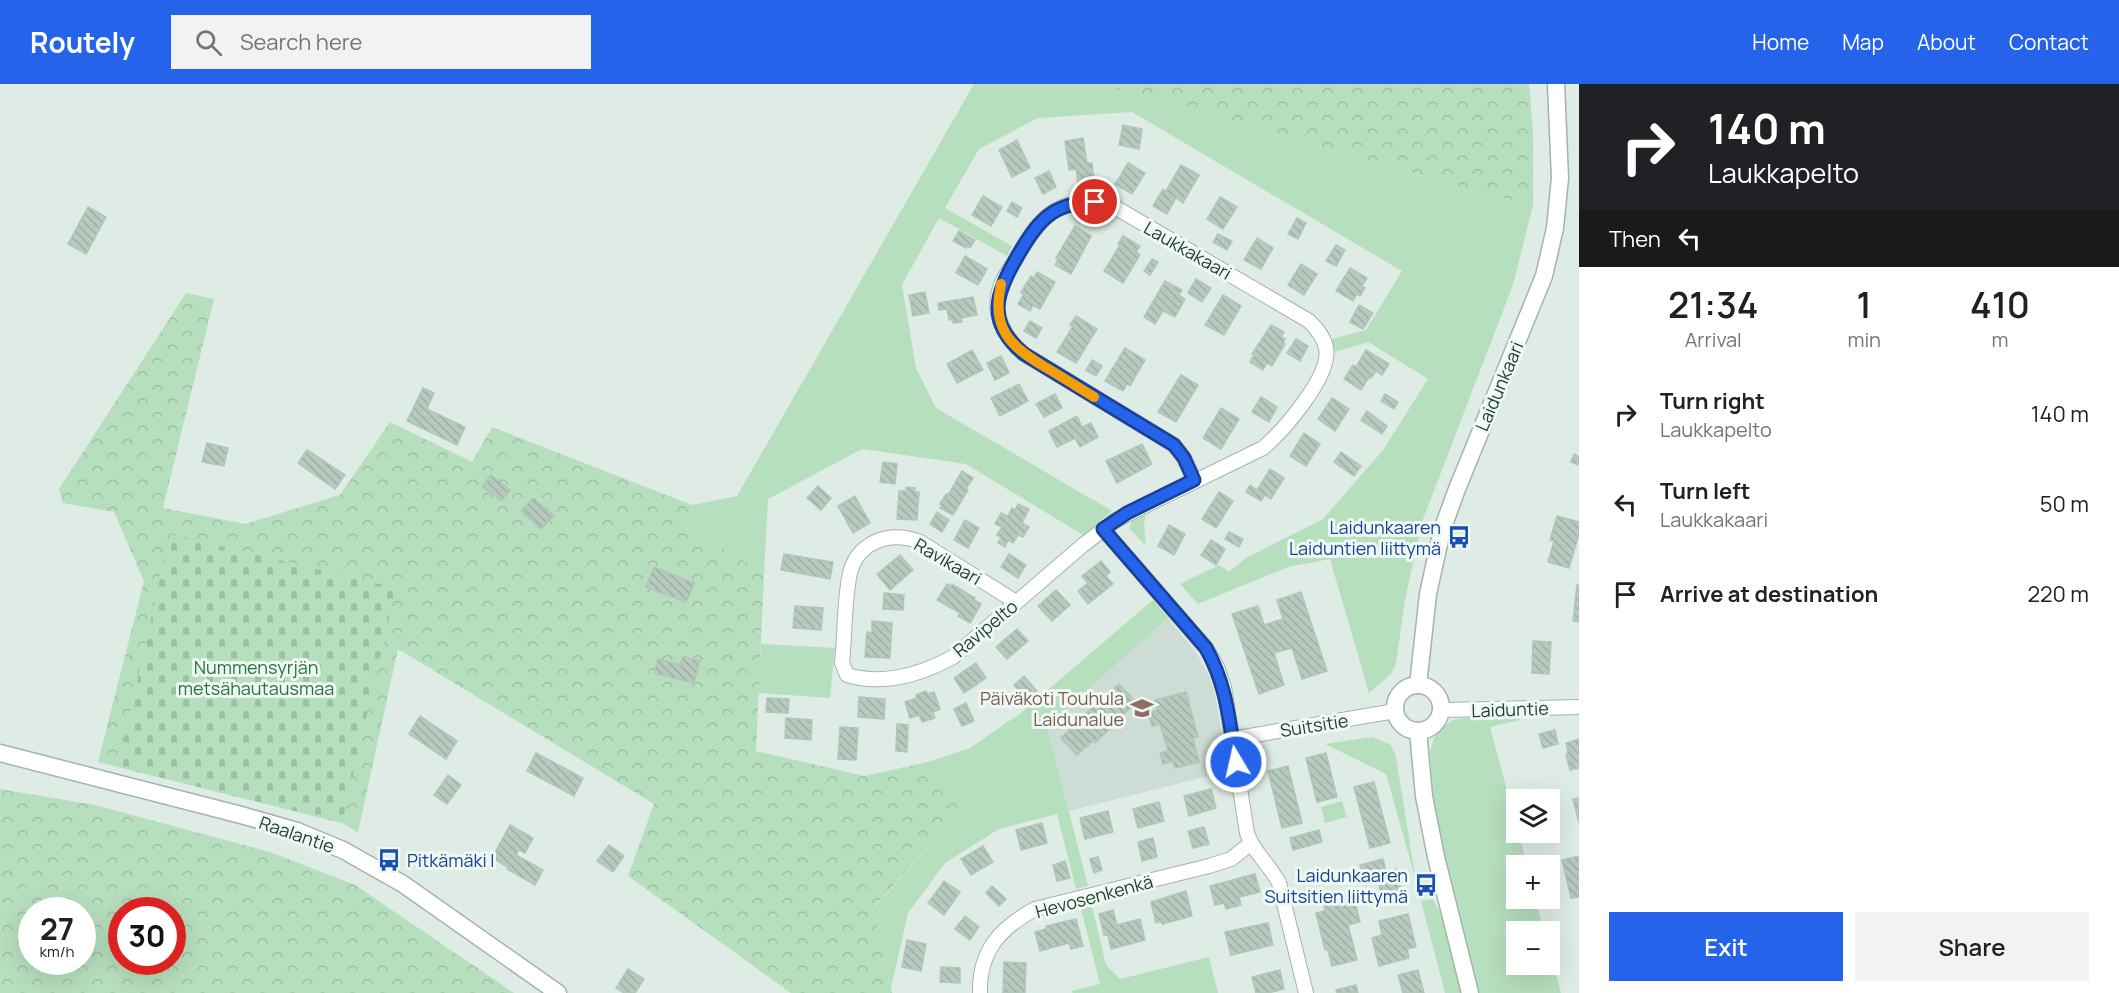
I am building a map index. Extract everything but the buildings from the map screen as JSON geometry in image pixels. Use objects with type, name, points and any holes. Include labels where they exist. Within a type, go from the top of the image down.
[{"type":"street","name":"Laidunkaari","points":[[1418,685],[1428,594],[1443,530],[1457,489],[1535,300],[1555,228],[1560,178],[1556,84]]},
{"type":"street","name":"Laukkakaari","points":[[1194,480],[1184,458],[1174,445],[1024,354],[1011,343],[1003,330],[998,299],[1002,284],[1039,222],[1051,212],[1080,202],[1095,202],[1113,206],[1309,321],[1321,333],[1327,350]]},
{"type":"street","name":"Ravipelto","points":[[847,675],[861,679],[882,680],[906,677],[932,669],[953,657],[1103,529],[1127,513],[1263,448],[1295,415],[1325,367],[1327,350]]},
{"type":"street","points":[[1103,529],[1206,648],[1217,668],[1224,687],[1251,844],[1272,869],[1279,883],[1306,993]]},
{"type":"street","name":"Ravikaari","points":[[847,675],[842,663],[849,578],[854,562],[866,548],[879,540],[893,537],[910,538],[920,542],[1016,602]]},
{"type":"street","points":[[1418,685],[1435,692],[1442,710],[1440,717],[1431,728],[1418,731],[1411,730],[1400,723],[1395,711],[1398,696],[1404,690],[1418,685]]},
{"type":"street","name":"Laiduntie","points":[[1442,710],[1579,707]]},
{"type":"street","name":"Suitsitie","points":[[1232,739],[1395,711]]},
{"type":"street","points":[[1418,731],[1424,796],[1436,856],[1470,993]]},
{"type":"street","name":"Raalantie","points":[[0,753],[241,815],[297,831],[343,850],[403,884],[558,993]]},
{"type":"street","name":"Hevosenkenkä","points":[[980,993],[983,967],[988,951],[999,935],[1014,920],[1035,909],[1231,859],[1251,844]]},
{"type":"shaded area","name":"Päiväkoti Touhula Laidunalue","points":[[1168,618],[1197,654],[1214,689],[1228,771],[1069,811],[1047,726]]},
{"type":"green space","points":[[974,84],[1101,84],[1479,192],[1533,205],[1513,285],[1422,522],[1405,600],[1396,663],[1391,674],[1369,693],[1330,559],[1288,567],[1198,604],[1180,584],[1219,565],[1229,572],[1246,558],[1323,519],[1383,450],[1428,379],[1368,342],[1335,352],[1332,339],[1366,330],[1402,271],[1132,112],[1038,118],[979,149],[945,208],[1012,246],[1007,256],[939,218],[902,285],[916,368],[936,408],[1112,511],[1083,535],[966,464],[862,449],[768,499],[764,573],[688,529],[692,505],[737,496]]},
{"type":"green space","points":[[1101,84],[1529,84],[1533,132],[1533,205],[1479,192]]},
{"type":"green space","points":[[186,293],[214,299],[163,508],[245,524],[340,495],[390,422],[472,462],[492,427],[692,505],[688,529],[764,573],[756,751],[865,776],[928,762],[967,804],[873,908],[892,993],[791,993],[628,876],[654,804],[398,649],[358,832],[342,823],[98,762],[144,581],[114,512],[63,503],[59,489]]},
{"type":"green space","points":[[1146,513],[1144,526],[1146,546],[1129,528],[1132,520]]},
{"type":"green space","name":"Nummensyrjän metsähautausmaa","points":[[170,534],[396,588],[342,823],[118,767]]},
{"type":"green space","points":[[1153,600],[1168,618],[1047,726],[1088,886],[1076,889],[1057,814],[999,829],[945,863],[908,913],[891,988],[873,909],[966,805],[928,762],[970,748],[1022,712]]},
{"type":"green space","points":[[761,644],[835,648],[830,698],[758,693]]},
{"type":"green space","points":[[1519,715],[1520,720],[1490,727],[1507,789],[1506,843],[1521,843],[1524,855],[1506,855],[1506,909],[1538,909],[1541,921],[1506,921],[1506,975],[1556,975],[1561,993],[1478,993],[1434,812],[1430,752],[1434,738],[1444,727],[1453,720]]},
{"type":"green space","points":[[1372,737],[1391,745],[1396,757],[1416,881],[1386,774],[1325,744]]},
{"type":"green space","points":[[0,789],[95,805],[270,852],[355,885],[514,993],[0,993]]},
{"type":"green space","points":[[1342,801],[1347,817],[1325,823],[1321,807]]},
{"type":"green space","points":[[1433,899],[1448,927],[1464,993],[1445,993],[1421,901]]},
{"type":"green space","points":[[1091,902],[1106,965],[1120,979],[1209,957],[1218,993],[1073,993],[1071,991],[1100,984],[1080,905]]},
{"type":"slow traffic","points":[[1001,284],[998,299],[999,314],[1003,330],[1011,343],[1024,354],[1094,397]]},
{"type":"place","name":"Laidunkaaren Laiduntien liittymä","points":[[1459,537]]},
{"type":"place","name":"Päiväkoti Touhula Laidunalue","points":[[1142,708]]},
{"type":"place","name":"Pitkämäki I","points":[[389,860]]},
{"type":"place","name":"Laidunkaaren Suitsitien liittymä","points":[[1426,885]]},
{"type":"route","points":[[1095,202],[1080,202],[1066,206],[1051,212],[1039,222],[1002,284],[998,299],[1000,320],[1011,343],[1024,354],[1174,445],[1184,458],[1194,480],[1127,513],[1103,529],[1206,648],[1224,687],[1236,762]]}]
